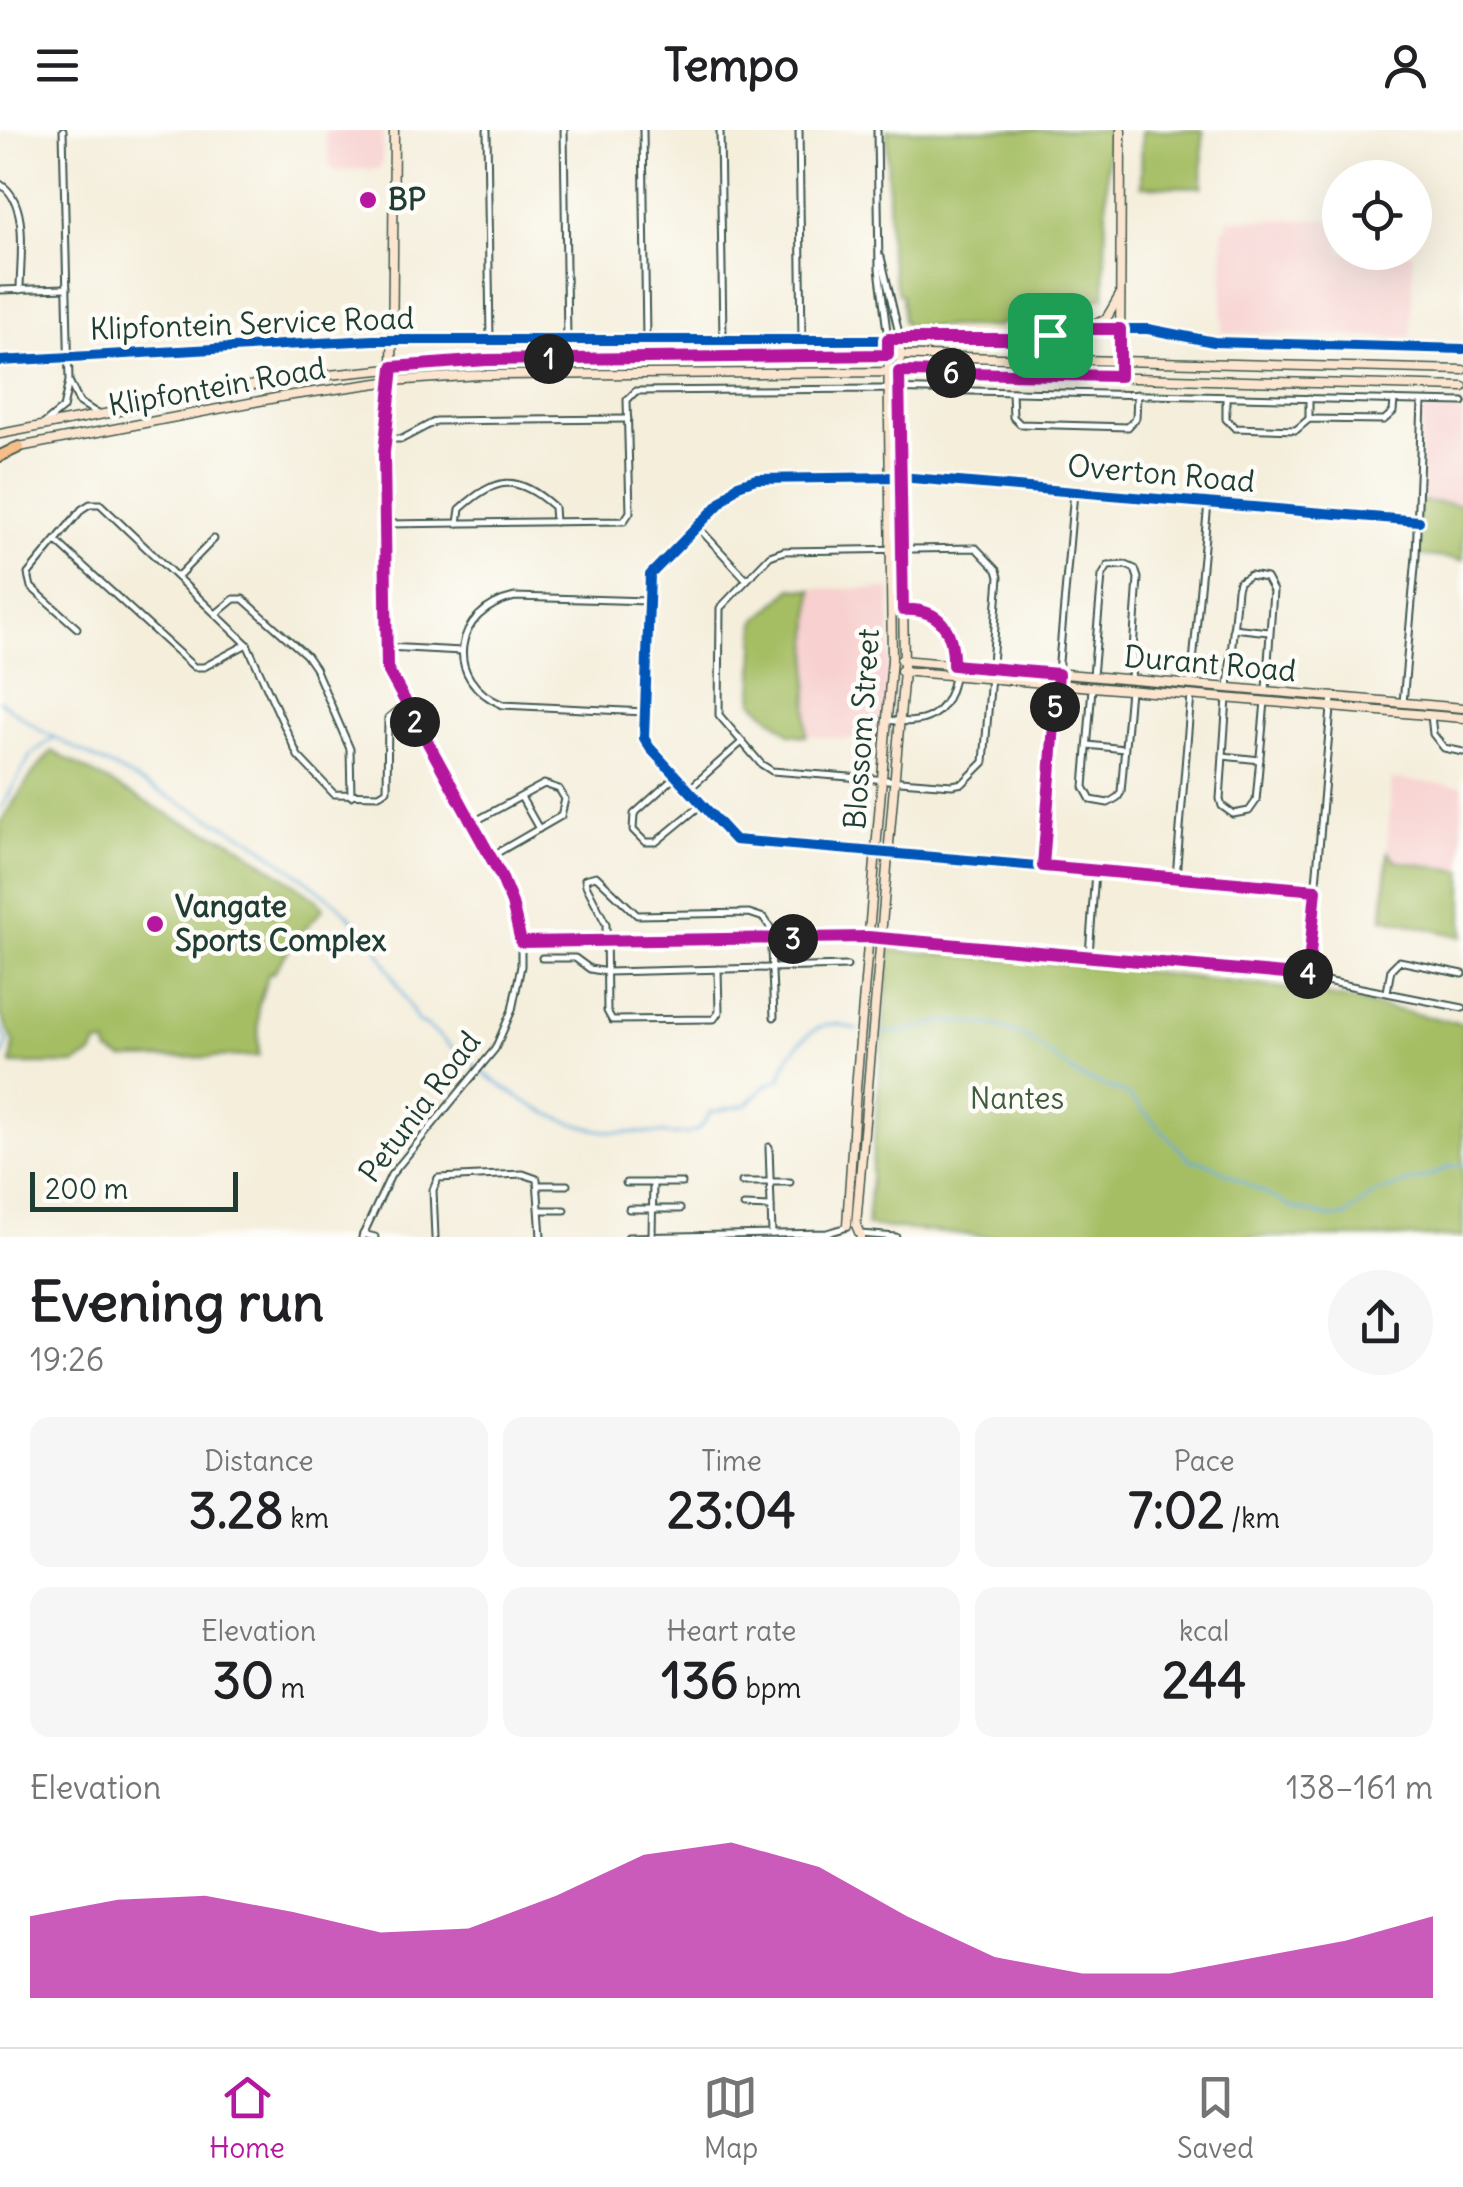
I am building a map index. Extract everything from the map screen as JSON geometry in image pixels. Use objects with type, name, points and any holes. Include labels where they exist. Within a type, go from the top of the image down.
[{"type":"highway","points":[[0,453],[19,447]]},
{"type":"street","points":[[392,381],[394,130]]},
{"type":"street","points":[[487,130],[490,341]]},
{"type":"street","points":[[564,130],[567,340]]},
{"type":"street","points":[[642,130],[646,340]]},
{"type":"street","points":[[720,130],[723,340]]},
{"type":"street","points":[[799,130],[802,338]]},
{"type":"street","points":[[878,130],[878,269],[888,339]]},
{"type":"street","points":[[1120,376],[1121,130]]},
{"type":"street","points":[[38,426],[64,408],[69,380],[60,131]]},
{"type":"street","points":[[0,184],[11,193],[18,209],[20,290]]},
{"type":"street","points":[[880,244],[900,339]]},
{"type":"street","points":[[0,290],[68,288]]},
{"type":"street","points":[[1086,329],[1106,319],[1121,293]]},
{"type":"street","name":"Klipfontein Service Road","points":[[0,360],[392,341],[1036,338],[1086,329],[1163,330],[1214,342],[1463,349]]},
{"type":"street","name":"Blossom Street","points":[[850,1232],[868,1089],[880,938],[883,780],[892,659],[888,339]]},
{"type":"street","name":"Blossom Street","points":[[850,1232],[868,937],[894,781],[904,671],[900,339]]},
{"type":"street","name":"Klipfontein Road","points":[[0,434],[286,378],[486,360],[900,355],[1463,370]]},
{"type":"street","name":"Klipfontein Road","points":[[19,447],[229,406],[392,381],[479,375],[899,372],[1463,388]]},
{"type":"street","points":[[69,380],[76,398],[98,414]]},
{"type":"street","name":"Petunia Road","points":[[362,1235],[391,1175],[486,1063],[508,1022],[516,996],[521,942],[512,903],[490,857],[390,677],[386,648],[385,439],[392,381]]},
{"type":"street","points":[[385,524],[617,523],[628,518],[628,396],[636,391],[900,390],[1463,402]]},
{"type":"street","points":[[1012,392],[1012,417],[1020,424],[1128,428],[1136,418],[1137,394]]},
{"type":"street","points":[[1226,396],[1226,420],[1234,428],[1296,430],[1309,419],[1384,420],[1393,412],[1394,400]]},
{"type":"street","points":[[1309,398],[1309,419]]},
{"type":"street","points":[[1403,707],[1418,521],[1422,402]]},
{"type":"street","points":[[385,439],[402,439],[436,421],[628,420]]},
{"type":"street","name":"Overton Road","points":[[1316,890],[735,840],[646,744],[652,571],[738,485],[750,479],[900,477],[1418,521]]},
{"type":"street","points":[[458,524],[460,508],[494,484],[530,488],[554,507],[556,522]]},
{"type":"street","points":[[1043,866],[1074,492]]},
{"type":"street","points":[[1176,877],[1208,502]]},
{"type":"street","points":[[78,628],[29,583],[30,570],[86,506],[100,504],[246,644],[298,756],[334,794],[378,795],[386,790],[388,718],[405,704]]},
{"type":"street","points":[[697,526],[746,579]]},
{"type":"street","points":[[178,577],[214,539]]},
{"type":"street","points":[[56,540],[194,668],[204,667],[246,644]]},
{"type":"street","points":[[976,548],[997,570],[981,768],[958,786],[772,771],[719,715],[720,608],[776,553],[890,550],[976,548]]},
{"type":"street","points":[[1130,690],[1118,797],[1108,803],[1096,802],[1084,787],[1104,570],[1114,564],[1135,569],[1138,578],[1131,679]]},
{"type":"street","points":[[1265,702],[1254,807],[1243,814],[1233,814],[1222,806],[1220,799],[1227,693],[1239,582],[1250,575],[1269,580],[1273,592],[1266,690]]},
{"type":"street","points":[[645,712],[503,705],[474,685],[466,672],[462,650],[472,621],[499,600],[515,596],[648,602]]},
{"type":"street","points":[[217,614],[234,599],[243,599],[310,660],[350,749],[352,796]]},
{"type":"street","points":[[888,720],[917,722],[934,715],[948,700],[953,670],[951,634],[940,620],[924,610],[892,610]]},
{"type":"street","points":[[1232,628],[1269,632]]},
{"type":"street","points":[[386,648],[462,650]]},
{"type":"street","name":"Durant Road","points":[[892,659],[953,670]]},
{"type":"street","name":"Durant Road","points":[[891,670],[953,670],[1092,682],[1130,690],[1227,693],[1265,702],[1463,708]]},
{"type":"street","name":"Durant Road","points":[[1092,682],[1131,679],[1191,690]]},
{"type":"street","name":"Durant Road","points":[[1227,693],[1266,690],[1332,702]]},
{"type":"street","points":[[1308,976],[1332,702]]},
{"type":"street","name":"Durant Road","points":[[1403,707],[1463,718]]},
{"type":"street","points":[[1431,715],[1434,734],[1444,748],[1463,752]]},
{"type":"street","points":[[688,790],[742,742]]},
{"type":"street","points":[[1088,746],[1124,749]]},
{"type":"street","points":[[1223,756],[1260,760]]},
{"type":"street","points":[[676,777],[634,814],[633,830],[642,840],[656,842],[701,805]]},
{"type":"street","points":[[472,824],[544,784],[560,789],[565,799],[561,816],[490,857]]},
{"type":"street","points":[[521,796],[539,828]]},
{"type":"street","points":[[1089,955],[1095,872]]},
{"type":"street","points":[[718,969],[718,1012],[711,1020],[612,1020],[607,1011],[605,920],[585,878],[592,875],[633,914],[758,914],[768,922],[771,939],[774,1017]]},
{"type":"street","points":[[521,942],[868,937],[1308,976],[1463,1008]]},
{"type":"street","points":[[542,958],[575,958],[590,969],[607,972],[848,966]]},
{"type":"street","points":[[1387,992],[1391,969],[1399,961],[1463,974]]},
{"type":"street","points":[[856,1088],[868,1089]]},
{"type":"street","points":[[768,1147],[775,1236]]},
{"type":"street","points":[[435,1237],[434,1190],[438,1178],[530,1174],[539,1185],[541,1237]]},
{"type":"street","points":[[742,1182],[790,1182]]},
{"type":"street","points":[[626,1183],[682,1183]]},
{"type":"street","points":[[652,1237],[653,1183]]},
{"type":"street","points":[[539,1185],[567,1185]]},
{"type":"street","points":[[744,1206],[771,1206]]},
{"type":"street","points":[[629,1209],[680,1209]]},
{"type":"street","points":[[540,1210],[565,1210]]},
{"type":"street","points":[[628,1237],[850,1232],[896,1237]]},
{"type":"street","points":[[362,1235],[376,1237]]},
{"type":"shaded area","points":[[325,130],[383,130],[382,164],[378,169],[335,171],[330,166]]},
{"type":"shaded area","points":[[1227,219],[1322,220],[1322,270],[1413,270],[1411,338],[1222,333],[1223,228],[1227,228]]},
{"type":"shaded area","points":[[1422,402],[1463,402],[1463,560],[1419,521]]},
{"type":"shaded area","points":[[792,588],[891,589],[886,743],[790,734],[753,702],[756,621]]},
{"type":"shaded area","points":[[1392,779],[1463,786],[1463,938],[1381,920]]},
{"type":"green space","points":[[887,130],[1108,130],[1104,298],[1041,306],[995,327],[908,327],[903,322],[902,295],[898,294],[889,254]]},
{"type":"green space","points":[[1142,130],[1203,130],[1202,187],[1141,186]]},
{"type":"green space","points":[[1419,501],[1463,505],[1463,560],[1417,555]]},
{"type":"green space","points":[[792,588],[812,590],[806,736],[790,734],[753,702],[756,621]]},
{"type":"green space","name":"Vangate Sports Complex","points":[[52,751],[181,821],[232,841],[316,899],[323,909],[273,973],[269,972],[258,1006],[259,1056],[123,1059],[109,1052],[106,1044],[97,1044],[92,1055],[74,1064],[11,1064],[14,1042],[0,1014],[0,823]]},
{"type":"green space","points":[[1388,852],[1397,861],[1463,871],[1463,937],[1383,918]]},
{"type":"green space","name":"Nantes","points":[[890,950],[1112,968],[1306,991],[1463,1024],[1463,1237],[994,1237],[867,1226]]},
{"type":"waterway","points":[[0,701],[40,730],[254,841],[335,902],[373,940],[418,1022],[509,1091],[555,1116],[611,1132],[687,1134],[700,1128],[710,1112],[746,1105],[765,1086],[781,1079],[792,1052],[816,1030],[834,1024],[857,1030]]},
{"type":"waterway","points":[[0,810],[31,755],[54,737]]},
{"type":"waterway","points":[[865,1032],[896,1033],[947,1021],[996,1026],[1028,1038],[1078,1076],[1127,1094],[1189,1159],[1209,1164],[1293,1208],[1329,1217],[1345,1217],[1373,1194],[1463,1165]]},
{"type":"waterway","points":[[0,1026],[8,1042],[0,1061]]},
{"type":"cycle path","points":[[0,361],[373,340],[990,340],[1036,338],[1086,329],[1148,329],[1214,342],[1463,349]]},
{"type":"cycle path","points":[[1316,890],[735,840],[644,738],[650,575],[738,485],[756,479],[900,477],[1419,521]]},
{"type":"place","name":"BP","points":[[368,200]]},
{"type":"place","name":"Vangate Sports Complex","points":[[155,924]]},
{"type":"route","points":[[1120,329],[1120,376],[899,372],[903,610],[924,610],[940,620],[951,634],[953,665],[1058,674],[1043,866],[1316,890],[1308,976],[868,937],[521,942],[501,876],[387,668],[384,453],[393,367],[486,360],[888,355],[888,339],[990,340],[1050,335],[1120,329]]}]
